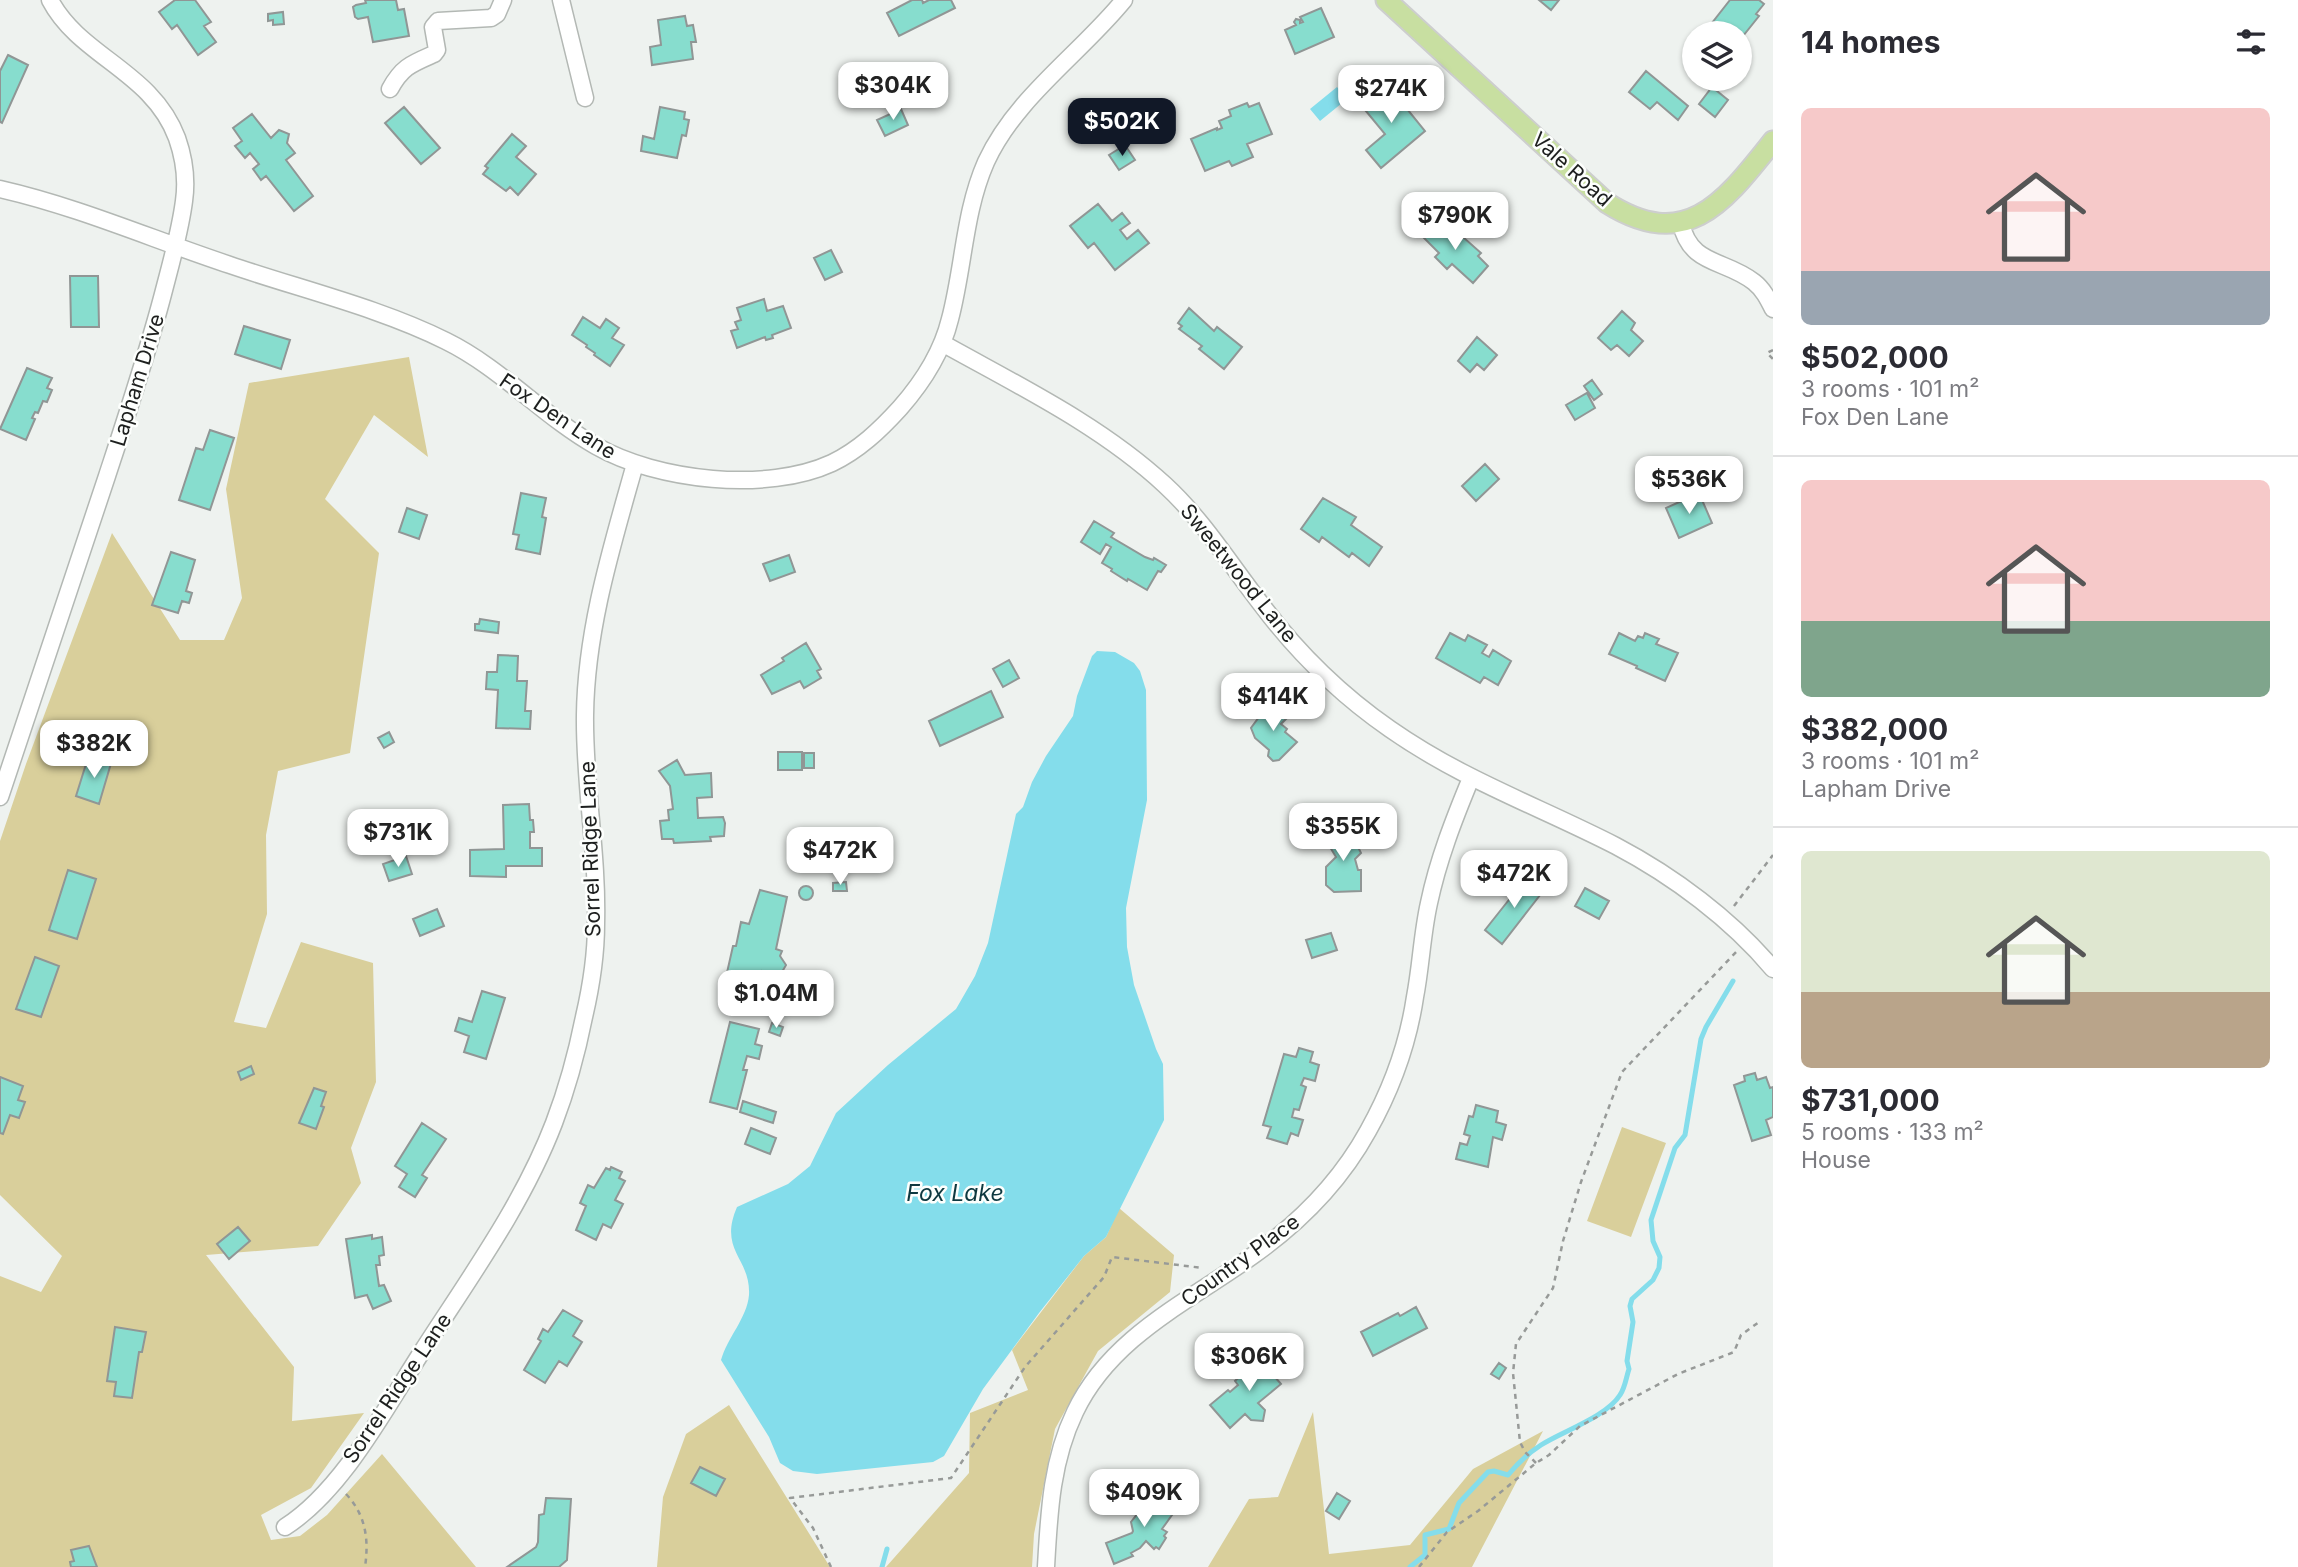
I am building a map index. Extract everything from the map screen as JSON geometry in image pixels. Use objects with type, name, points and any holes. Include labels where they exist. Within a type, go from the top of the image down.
[{"type":"main road","name":"Vale Road","points":[[1386,0],[1607,203],[1645,222],[1681,223],[1704,214],[1722,201],[1773,141]]},
{"type":"street","name":"Lapham Drive","points":[[0,797],[143,369],[176,245],[185,199],[185,170],[181,151],[167,116],[135,80],[70,28],[50,0]]},
{"type":"street","points":[[390,89],[398,74],[437,50],[433,27],[438,21],[491,18],[497,14],[503,0]]},
{"type":"street","points":[[561,0],[585,98]]},
{"type":"street","name":"Fox Den Lane","points":[[0,188],[397,320],[446,341],[472,356],[596,446],[635,464],[664,472],[736,480],[768,478],[811,470],[831,463],[858,448],[902,406],[931,366],[942,343],[950,319],[970,208],[989,156],[1027,102],[1124,0]]},
{"type":"street","points":[[1681,223],[1687,243],[1703,257],[1745,275],[1757,284],[1767,295],[1773,309]]},
{"type":"street","name":"Sweetwood Lane","points":[[942,343],[1074,417],[1166,485],[1203,526],[1262,606],[1325,676],[1390,729],[1471,778],[1615,846],[1653,867],[1723,920],[1773,969]]},
{"type":"street","name":"Sorrel Ridge Lane","points":[[285,1527],[317,1504],[359,1448],[508,1216],[553,1125],[568,1082],[585,1015],[596,925],[586,762],[586,692],[595,621],[635,464]]},
{"type":"street","name":"Country Place","points":[[1046,1567],[1052,1481],[1070,1423],[1091,1384],[1133,1338],[1295,1222],[1322,1195],[1367,1133],[1385,1098],[1410,1025],[1428,906],[1450,827],[1471,778]]},
{"type":"path","points":[[1773,350],[1768,353],[1773,359]]},
{"type":"path","points":[[1723,920],[1773,855]]},
{"type":"path","points":[[1536,1463],[1520,1442],[1513,1373],[1516,1344],[1553,1288],[1563,1241],[1581,1182],[1622,1072],[1746,941]]},
{"type":"path","points":[[831,1567],[813,1528],[790,1498],[951,1478],[1025,1367],[1104,1277],[1112,1257],[1230,1271]]},
{"type":"path","points":[[1419,1567],[1447,1532],[1549,1455],[1580,1426],[1678,1374],[1734,1352],[1741,1335],[1759,1322]]},
{"type":"path","points":[[334,1482],[360,1513],[367,1543],[365,1567]]},
{"type":"shaded area","points":[[409,357],[428,457],[374,415],[325,499],[379,553],[350,753],[278,771],[266,835],[267,914],[234,1022],[266,1028],[301,942],[373,963],[376,1082],[351,1148],[361,1183],[318,1246],[206,1255],[294,1367],[292,1421],[364,1413],[311,1488],[261,1515],[271,1540],[300,1536],[327,1515],[382,1454],[476,1567],[0,1567],[0,1276],[41,1292],[62,1256],[0,1195],[0,841],[26,764],[112,533],[180,640],[224,640],[242,598],[226,489],[249,383]]},
{"type":"shaded area","points":[[1622,1127],[1666,1143],[1631,1237],[1587,1221]]},
{"type":"shaded area","points":[[1119,1208],[1174,1255],[1170,1292],[1098,1351],[1055,1429],[1034,1534],[1032,1567],[886,1567],[969,1473],[970,1413],[1028,1390],[1012,1350],[1084,1256],[1106,1237]]},
{"type":"shaded area","points":[[729,1405],[830,1567],[657,1567],[663,1497],[686,1434]]},
{"type":"shaded area","points":[[1313,1412],[1329,1554],[1410,1545],[1473,1469],[1543,1431],[1472,1567],[1208,1567],[1249,1499],[1278,1497]]},
{"type":"water","points":[[1337,87],[1347,99],[1320,121],[1310,109]]},
{"type":"water","name":"Fox Lake","points":[[1097,651],[1115,652],[1134,663],[1140,671],[1146,690],[1147,800],[1126,908],[1127,947],[1134,985],[1163,1064],[1164,1120],[1106,1237],[1084,1256],[1039,1313],[983,1389],[944,1456],[933,1462],[817,1474],[793,1471],[780,1463],[769,1437],[721,1360],[745,1312],[749,1295],[748,1282],[731,1234],[737,1207],[788,1184],[810,1166],[836,1113],[888,1065],[956,1009],[975,976],[988,943],[1016,814],[1023,807],[1046,756],[1073,716],[1077,696],[1092,656]]},
{"type":"building","points":[[175,0],[195,0],[211,22],[204,26],[216,42],[198,55],[177,25],[172,29],[159,12]]},
{"type":"building","points":[[365,0],[396,0],[398,10],[404,9],[409,36],[373,42],[368,17],[355,17],[353,7],[366,3]]},
{"type":"building","points":[[912,0],[922,0],[923,3],[929,0],[951,0],[955,8],[899,36],[887,13]]},
{"type":"building","points":[[1539,0],[1559,0],[1551,10]]},
{"type":"building","points":[[1730,0],[1759,0],[1764,4],[1752,25],[1752,21],[1714,21]]},
{"type":"building","points":[[1321,8],[1334,37],[1295,54],[1285,30],[1296,25],[1296,19],[1300,20],[1300,23],[1303,22],[1300,17]]},
{"type":"building","points":[[283,12],[284,24],[273,25],[273,20],[268,21],[268,14]]},
{"type":"building","points":[[685,16],[687,26],[693,25],[696,42],[691,42],[693,59],[652,65],[650,47],[661,45],[658,20]]},
{"type":"building","points":[[8,55],[28,65],[2,123],[0,71]]},
{"type":"building","points":[[1646,71],[1688,106],[1678,120],[1657,102],[1650,109],[1629,92]]},
{"type":"building","points":[[1386,83],[1425,131],[1381,168],[1366,150],[1385,134],[1361,105]]},
{"type":"building","points":[[1709,91],[1717,91],[1728,100],[1715,117],[1699,104]]},
{"type":"building","points":[[1247,103],[1249,107],[1259,103],[1272,134],[1247,144],[1253,157],[1232,166],[1229,161],[1205,171],[1191,139],[1222,128],[1219,121],[1231,116],[1229,110]]},
{"type":"building","points":[[404,107],[440,148],[421,164],[385,123]]},
{"type":"building","points":[[660,107],[685,112],[684,119],[689,120],[686,136],[682,135],[677,158],[641,151],[643,136],[654,139]]},
{"type":"building","points":[[901,109],[908,125],[885,136],[877,120]]},
{"type":"building","points":[[252,114],[271,138],[279,130],[289,134],[287,143],[295,153],[286,160],[313,196],[294,211],[266,176],[261,180],[253,169],[259,164],[250,153],[245,158],[235,146],[242,141],[233,128]]},
{"type":"building","points":[[512,134],[526,146],[516,157],[536,174],[518,195],[510,187],[506,191],[483,174],[488,168],[485,166]]},
{"type":"building","points":[[1125,145],[1135,160],[1119,170],[1109,155]]},
{"type":"building","points":[[1098,204],[1112,221],[1122,213],[1130,223],[1120,230],[1127,239],[1138,230],[1149,243],[1115,270],[1094,243],[1088,248],[1070,226]]},
{"type":"building","points":[[1434,220],[1459,241],[1463,237],[1481,253],[1478,256],[1488,266],[1473,283],[1452,264],[1447,269],[1435,257],[1439,253],[1421,235]]},
{"type":"building","points":[[831,250],[842,272],[825,280],[814,258]]},
{"type":"building","points":[[70,276],[98,276],[99,327],[71,327]]},
{"type":"building","points":[[764,299],[767,311],[783,306],[791,328],[772,335],[773,338],[766,340],[765,337],[737,348],[731,331],[738,329],[735,322],[741,320],[737,308]]},
{"type":"building","points":[[1189,308],[1214,331],[1217,327],[1242,347],[1224,369],[1199,349],[1202,346],[1179,329],[1182,326],[1178,323]]},
{"type":"building","points":[[1622,311],[1635,323],[1631,330],[1643,341],[1629,356],[1617,345],[1611,350],[1598,338]]},
{"type":"building","points":[[583,317],[600,328],[606,319],[619,328],[612,338],[624,345],[610,366],[572,335]]},
{"type":"building","points":[[244,326],[290,340],[281,369],[235,354]]},
{"type":"building","points":[[1477,337],[1497,355],[1484,370],[1477,364],[1470,372],[1458,361]]},
{"type":"building","points":[[27,368],[52,378],[47,388],[52,390],[47,402],[43,401],[38,413],[35,412],[32,418],[35,419],[26,440],[0,429]]},
{"type":"building","points":[[1592,380],[1602,394],[1594,400],[1584,386]]},
{"type":"building","points":[[1587,393],[1595,408],[1575,420],[1566,405]]},
{"type":"building","points":[[210,430],[234,438],[210,510],[179,500],[196,448],[203,450]]},
{"type":"building","points":[[1485,464],[1499,479],[1476,501],[1462,486]]},
{"type":"building","points":[[521,493],[546,498],[542,517],[546,518],[540,554],[516,549],[519,535],[513,534]]},
{"type":"building","points":[[1699,493],[1712,523],[1679,538],[1666,508]]},
{"type":"building","points":[[1323,498],[1356,517],[1351,525],[1382,547],[1369,566],[1352,553],[1349,557],[1322,537],[1319,542],[1301,529]]},
{"type":"building","points":[[407,508],[427,515],[419,539],[399,532]]},
{"type":"building","points":[[1094,521],[1114,533],[1111,537],[1145,557],[1154,558],[1166,565],[1161,572],[1158,571],[1147,590],[1128,579],[1127,581],[1102,563],[1111,547],[1106,544],[1100,554],[1081,542]]},
{"type":"building","points":[[171,552],[195,560],[186,591],[192,593],[189,603],[182,601],[178,613],[152,605]]},
{"type":"building","points":[[789,555],[795,572],[770,581],[763,564]]},
{"type":"building","points":[[480,619],[499,622],[498,633],[475,630],[475,624],[479,624]]},
{"type":"building","points":[[1450,633],[1465,641],[1468,635],[1487,645],[1482,653],[1489,657],[1493,650],[1511,661],[1498,685],[1484,677],[1480,683],[1436,658]]},
{"type":"building","points":[[1619,633],[1635,641],[1638,636],[1643,638],[1645,633],[1659,639],[1656,644],[1678,653],[1665,681],[1609,654]]},
{"type":"building","points":[[806,643],[821,669],[817,671],[821,678],[804,688],[800,681],[772,694],[761,675]]},
{"type":"building","points":[[498,655],[518,656],[517,681],[527,681],[525,711],[531,711],[530,729],[496,728],[498,690],[486,689],[487,672],[497,672]]},
{"type":"building","points":[[1009,660],[1019,678],[1003,687],[993,669]]},
{"type":"building","points":[[991,691],[1003,717],[940,746],[929,721]]},
{"type":"building","points":[[1276,705],[1289,716],[1281,724],[1287,729],[1285,732],[1297,742],[1279,760],[1273,761],[1268,756],[1269,750],[1255,738],[1251,728],[1262,713],[1268,710],[1270,712]]},
{"type":"building","points":[[389,732],[394,742],[384,748],[378,738]]},
{"type":"building","points":[[778,752],[802,752],[802,770],[778,770]]},
{"type":"building","points":[[804,753],[814,753],[814,768],[804,768]]},
{"type":"building","points":[[97,755],[112,760],[99,804],[76,796],[86,764],[93,767]]},
{"type":"building","points":[[677,760],[685,775],[711,773],[712,797],[697,798],[698,818],[723,817],[724,836],[710,837],[711,841],[674,843],[673,839],[662,839],[660,821],[669,820],[668,810],[673,809],[670,786],[659,771]]},
{"type":"building","points":[[529,804],[534,832],[530,832],[530,848],[542,848],[542,866],[506,866],[506,877],[470,876],[470,850],[504,849],[503,805]]},
{"type":"building","points":[[1345,825],[1349,832],[1346,833],[1361,853],[1355,859],[1358,870],[1361,870],[1361,891],[1334,892],[1326,885],[1326,867],[1336,857],[1324,837]]},
{"type":"building","points":[[406,856],[412,874],[389,881],[383,864]]},
{"type":"building","points":[[68,870],[96,879],[77,939],[49,930]]},
{"type":"building","points":[[1527,877],[1544,890],[1502,944],[1485,930]]},
{"type":"building","points":[[846,882],[847,891],[833,891],[833,883]]},
{"type":"building","points":[[803,886],[809,886],[813,893],[809,900],[803,900],[799,896],[799,890]]},
{"type":"building","points":[[1585,888],[1609,901],[1599,919],[1575,906]]},
{"type":"building","points":[[760,890],[787,897],[776,949],[782,951],[780,956],[786,965],[782,972],[777,974],[762,971],[756,998],[727,989],[729,978],[726,977],[741,922],[749,924]]},
{"type":"building","points":[[437,909],[444,926],[420,936],[413,919]]},
{"type":"building","points":[[1331,933],[1337,950],[1312,958],[1306,940]]},
{"type":"building","points":[[35,957],[59,966],[41,1017],[16,1009]]},
{"type":"building","points":[[482,991],[505,998],[486,1059],[464,1052],[469,1036],[455,1031],[459,1018],[472,1022]]},
{"type":"building","points":[[730,1022],[759,1029],[755,1044],[762,1046],[759,1059],[747,1056],[743,1070],[747,1070],[737,1109],[710,1102]]},
{"type":"building","points":[[772,1023],[783,1027],[780,1036],[769,1032]]},
{"type":"building","points":[[1299,1048],[1313,1052],[1310,1062],[1319,1065],[1315,1081],[1304,1078],[1301,1085],[1306,1087],[1299,1110],[1294,1109],[1292,1117],[1303,1120],[1298,1136],[1291,1133],[1287,1144],[1267,1138],[1271,1127],[1263,1125],[1284,1054],[1296,1057]]},
{"type":"building","points":[[251,1066],[254,1074],[241,1080],[238,1072]]},
{"type":"building","points":[[1755,1073],[1757,1080],[1766,1077],[1770,1088],[1773,1087],[1773,1117],[1766,1120],[1771,1135],[1752,1141],[1734,1085],[1745,1081],[1744,1076]]},
{"type":"building","points":[[0,1077],[23,1086],[18,1100],[25,1102],[19,1118],[10,1115],[3,1134],[0,1133]]},
{"type":"building","points":[[314,1088],[326,1092],[316,1129],[299,1123]]},
{"type":"building","points":[[743,1101],[776,1112],[773,1123],[740,1112]]},
{"type":"building","points":[[1476,1105],[1498,1111],[1496,1122],[1506,1125],[1502,1140],[1493,1137],[1488,1167],[1456,1159],[1460,1143],[1467,1145],[1470,1136],[1464,1134],[1469,1116],[1473,1117]]},
{"type":"building","points":[[422,1123],[446,1139],[422,1175],[427,1178],[415,1197],[399,1187],[407,1174],[395,1166]]},
{"type":"building","points":[[751,1128],[776,1138],[770,1154],[745,1144]]},
{"type":"building","points":[[611,1167],[622,1172],[619,1178],[625,1181],[615,1200],[623,1204],[611,1228],[603,1224],[596,1240],[576,1230],[586,1206],[580,1203],[588,1185],[594,1188],[606,1168],[610,1170]]},
{"type":"building","points":[[238,1227],[250,1241],[229,1259],[217,1244]]},
{"type":"building","points":[[372,1235],[372,1239],[382,1237],[384,1255],[379,1256],[380,1265],[376,1265],[379,1286],[384,1285],[391,1301],[373,1309],[367,1295],[355,1298],[346,1239]]},
{"type":"building","points":[[1416,1307],[1427,1328],[1373,1356],[1361,1332]]},
{"type":"building","points":[[563,1310],[582,1321],[573,1336],[582,1342],[567,1366],[559,1361],[545,1383],[524,1370],[541,1341],[538,1339],[543,1329],[548,1332]]},
{"type":"building","points":[[115,1327],[146,1332],[142,1352],[139,1352],[132,1398],[114,1396],[116,1382],[107,1381]]},
{"type":"building","points":[[1266,1353],[1281,1369],[1274,1376],[1281,1384],[1258,1403],[1265,1410],[1263,1421],[1251,1420],[1245,1414],[1230,1428],[1210,1405],[1238,1385],[1235,1381]]},
{"type":"building","points":[[1499,1363],[1506,1368],[1499,1379],[1491,1374]]},
{"type":"building","points":[[700,1467],[725,1479],[716,1496],[691,1483]]},
{"type":"building","points":[[1337,1493],[1350,1501],[1339,1519],[1326,1511]]},
{"type":"building","points":[[1157,1494],[1177,1508],[1162,1529],[1167,1532],[1164,1536],[1166,1538],[1159,1549],[1154,1549],[1146,1541],[1131,1553],[1133,1556],[1114,1564],[1106,1543],[1132,1533],[1131,1522],[1141,1509],[1138,1506],[1143,1498],[1150,1503]]},
{"type":"building","points":[[546,1498],[571,1499],[567,1560],[559,1567],[507,1567],[536,1547],[539,1515],[544,1514]]},
{"type":"building","points":[[89,1546],[97,1567],[71,1567],[70,1562],[74,1561],[71,1550]]},
{"type":"waterway","points":[[1410,1567],[1425,1555],[1425,1535],[1449,1529],[1459,1503],[1488,1472],[1508,1475],[1536,1448],[1605,1410],[1622,1392],[1629,1369],[1627,1361],[1633,1322],[1630,1306],[1632,1299],[1653,1280],[1659,1268],[1660,1257],[1653,1241],[1651,1220],[1675,1148],[1685,1135],[1701,1039],[1733,981]]},
{"type":"waterway","points":[[882,1567],[887,1549]]}]
